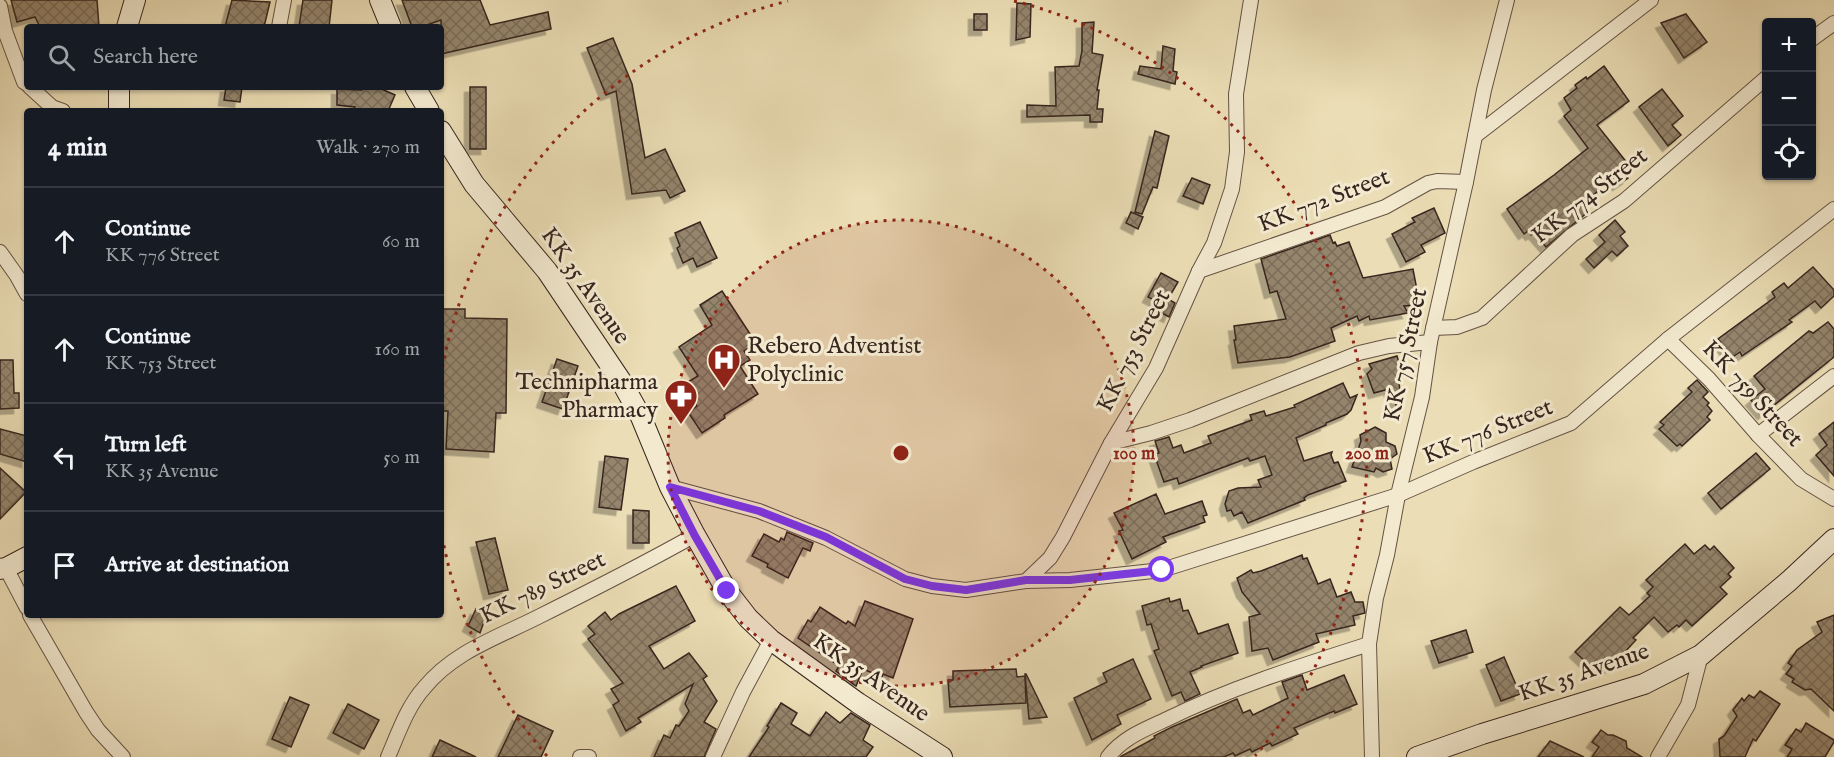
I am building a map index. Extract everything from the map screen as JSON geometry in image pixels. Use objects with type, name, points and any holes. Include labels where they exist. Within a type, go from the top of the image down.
[{"type":"main road","points":[[128,24],[135,0]]},
{"type":"main road","points":[[380,0],[390,24]]},
{"type":"main road","points":[[119,90],[119,108]]},
{"type":"main road","points":[[417,90],[427,108]]},
{"type":"main road","name":"KK 35 Avenue","points":[[444,136],[474,184],[547,271],[621,381],[641,417],[670,487],[695,536],[727,591],[748,618],[771,640],[858,703],[942,757]]},
{"type":"main road","name":"KK 35 Avenue","points":[[1417,757],[1436,754],[1493,730],[1644,684],[1701,655],[1789,581],[1834,539]]},
{"type":"main road","points":[[3,568],[24,558]]},
{"type":"street","points":[[280,24],[284,0]]},
{"type":"street","name":"KK 753 Street","points":[[1026,580],[1050,558],[1063,537],[1111,443],[1156,368],[1199,271],[1214,243],[1232,189],[1237,152],[1236,94],[1251,0]]},
{"type":"street","name":"KK 757 Street","points":[[1372,757],[1369,644],[1398,495],[1422,397],[1430,342],[1484,90],[1507,0]]},
{"type":"street","points":[[1475,136],[1651,0]]},
{"type":"street","points":[[0,6],[5,32],[24,82]]},
{"type":"street","points":[[1816,36],[1834,23]]},
{"type":"street","name":"KK 774 Street","points":[[1433,328],[1457,327],[1482,318],[1572,235],[1624,201],[1762,82]]},
{"type":"street","points":[[33,90],[55,108]]},
{"type":"street","name":"KK 772 Street","points":[[1199,271],[1385,207],[1428,183],[1466,182]]},
{"type":"street","name":"KK 776 Street","points":[[1026,580],[1070,580],[1162,570],[1398,495],[1571,423],[1668,339],[1834,209]]},
{"type":"street","points":[[0,252],[24,289]]},
{"type":"street","name":"KK 759 Street","points":[[1668,339],[1801,478],[1834,499]]},
{"type":"street","points":[[1111,443],[1190,420],[1359,353],[1389,346],[1430,342]]},
{"type":"street","points":[[1758,435],[1834,376]]},
{"type":"street","points":[[670,487],[759,511],[826,537],[905,579],[932,586],[966,590],[1026,580]]},
{"type":"street","name":"KK 789 Street","points":[[388,757],[422,689],[449,665],[477,645],[537,618],[695,536]]},
{"type":"street","points":[[3,568],[24,603]]},
{"type":"street","points":[[32,618],[86,712],[98,730],[123,757]]},
{"type":"street","points":[[713,757],[743,692],[771,640]]},
{"type":"street","points":[[1108,757],[1118,744],[1134,734],[1208,699],[1369,644]]},
{"type":"street","points":[[1658,757],[1688,705],[1701,655]]},
{"type":"street","points":[[579,757],[589,757]]},
{"type":"building","points":[[11,0],[97,0],[99,24],[38,24],[35,17],[17,22]]},
{"type":"building","points":[[232,0],[270,2],[265,24],[226,24]]},
{"type":"building","points":[[303,0],[332,0],[329,24],[299,24]]},
{"type":"building","points":[[402,0],[480,0],[490,25],[548,12],[551,29],[444,53],[444,24],[441,24],[441,20],[430,24],[411,24]]},
{"type":"building","points":[[1017,3],[1031,4],[1030,37],[1016,40]]},
{"type":"building","points":[[974,14],[987,14],[987,30],[974,30]]},
{"type":"building","points":[[1686,14],[1707,42],[1684,58],[1661,23]]},
{"type":"building","points":[[1094,22],[1092,53],[1103,55],[1097,90],[1099,90],[1097,109],[1103,109],[1102,122],[1090,122],[1090,115],[1027,117],[1027,105],[1056,106],[1055,67],[1079,66],[1082,51],[1082,23]]},
{"type":"building","points":[[613,38],[632,84],[645,158],[665,149],[685,191],[670,198],[666,190],[632,194],[616,91],[606,95],[587,48]]},
{"type":"building","points":[[1163,46],[1175,49],[1173,71],[1177,72],[1175,84],[1138,74],[1140,66],[1161,69]]},
{"type":"building","points":[[1604,66],[1629,101],[1597,125],[1628,164],[1621,170],[1628,178],[1618,185],[1613,179],[1582,204],[1589,211],[1546,247],[1534,233],[1531,235],[1528,231],[1524,234],[1507,209],[1588,148],[1564,116],[1571,110],[1564,98],[1577,88],[1575,85]]},
{"type":"building","points":[[470,87],[486,87],[486,149],[470,149]]},
{"type":"building","points":[[1662,89],[1683,116],[1672,125],[1681,135],[1668,146],[1639,107]]},
{"type":"building","points":[[226,90],[242,90],[240,102],[224,100]]},
{"type":"building","points":[[337,90],[384,90],[395,95],[389,108],[354,108],[337,105]]},
{"type":"building","points":[[1155,131],[1169,136],[1157,188],[1153,187],[1142,214],[1135,212]]},
{"type":"building","points":[[1192,178],[1210,185],[1203,204],[1183,196]]},
{"type":"building","points":[[1434,208],[1445,233],[1421,245],[1425,252],[1406,262],[1392,234],[1415,222],[1412,218]]},
{"type":"building","points":[[1131,212],[1143,217],[1138,229],[1126,223]]},
{"type":"building","points":[[1615,220],[1625,232],[1620,236],[1628,246],[1617,256],[1612,251],[1594,268],[1586,259],[1605,242],[1599,235]]},
{"type":"building","points":[[700,222],[717,258],[697,267],[693,258],[683,263],[677,248],[680,246],[675,233]]},
{"type":"building","points":[[1330,235],[1337,246],[1349,242],[1363,278],[1413,269],[1417,305],[1404,306],[1408,313],[1370,320],[1369,316],[1359,321],[1357,316],[1331,328],[1335,341],[1290,357],[1238,363],[1234,326],[1286,319],[1277,291],[1270,293],[1261,259]]},
{"type":"building","points":[[1813,267],[1834,290],[1834,296],[1821,308],[1815,301],[1789,320],[1792,322],[1742,356],[1740,352],[1731,358],[1718,339],[1775,297],[1772,292],[1784,283],[1788,288]]},
{"type":"building","points":[[1161,273],[1178,282],[1168,299],[1175,303],[1169,317],[1154,309],[1158,302],[1148,297]]},
{"type":"building","points":[[722,291],[756,343],[744,351],[750,360],[740,366],[758,394],[724,415],[725,418],[702,433],[688,412],[697,406],[683,385],[698,376],[679,347],[712,325],[700,305]]},
{"type":"building","points":[[444,309],[465,309],[465,318],[507,319],[506,413],[496,413],[494,452],[446,449],[448,411],[444,411]]},
{"type":"building","points":[[1828,322],[1834,329],[1834,357],[1763,414],[1751,400],[1765,389],[1754,376],[1809,331],[1813,333]]},
{"type":"building","points":[[1397,356],[1403,376],[1399,379],[1401,412],[1389,389],[1374,393],[1367,374],[1372,369],[1369,364]]},
{"type":"building","points":[[557,359],[578,366],[563,409],[542,402]]},
{"type":"building","points":[[0,360],[13,360],[14,393],[19,393],[19,408],[0,409]]},
{"type":"building","points":[[1697,380],[1708,392],[1703,397],[1709,403],[1707,405],[1712,411],[1707,417],[1710,420],[1682,446],[1680,444],[1677,446],[1659,429],[1664,425],[1660,422],[1692,392],[1688,388]]},
{"type":"building","points":[[1343,383],[1350,398],[1357,395],[1351,410],[1326,425],[1296,438],[1304,461],[1332,452],[1334,463],[1338,462],[1346,481],[1308,495],[1304,498],[1305,500],[1248,523],[1242,512],[1234,516],[1231,510],[1227,511],[1225,504],[1229,491],[1238,488],[1261,487],[1258,480],[1272,475],[1265,456],[1250,461],[1248,458],[1179,484],[1177,478],[1164,482],[1154,454],[1159,453],[1155,441],[1169,437],[1173,448],[1181,445],[1184,453],[1211,443],[1208,436],[1252,420],[1250,415],[1264,411],[1266,416],[1295,407],[1294,405]]},
{"type":"building","points":[[1834,422],[1834,476],[1816,455],[1827,445],[1819,434]]},
{"type":"building","points":[[1375,427],[1386,433],[1386,442],[1395,446],[1397,454],[1390,459],[1392,469],[1383,472],[1376,468],[1374,472],[1352,467],[1361,441],[1360,435]]},
{"type":"building","points":[[0,429],[24,435],[24,461],[0,454]]},
{"type":"building","points":[[1756,453],[1770,469],[1721,509],[1708,493]]},
{"type":"building","points":[[605,456],[628,459],[621,510],[599,507]]},
{"type":"building","points":[[0,468],[24,490],[24,494],[0,519]]},
{"type":"building","points":[[1156,494],[1165,514],[1202,501],[1207,515],[1203,516],[1205,522],[1163,537],[1166,542],[1132,559],[1119,531],[1123,530],[1114,513]]},
{"type":"building","points":[[633,510],[649,511],[649,543],[633,543]]},
{"type":"building","points":[[787,532],[813,543],[810,551],[803,548],[788,578],[752,556],[764,534],[779,542],[781,538],[784,540]]},
{"type":"building","points":[[495,538],[508,590],[489,594],[476,542]]},
{"type":"building","points":[[1685,544],[1694,554],[1705,545],[1710,550],[1714,546],[1734,568],[1728,574],[1731,577],[1720,587],[1727,594],[1692,626],[1686,620],[1679,627],[1677,625],[1668,632],[1654,617],[1633,638],[1636,640],[1610,668],[1605,671],[1596,663],[1592,668],[1575,652],[1620,607],[1629,615],[1650,596],[1647,593],[1653,587],[1646,580]]},
{"type":"building","points":[[1302,555],[1303,559],[1307,558],[1318,584],[1330,579],[1337,597],[1351,592],[1355,602],[1363,602],[1365,613],[1353,616],[1355,625],[1316,634],[1319,642],[1273,660],[1268,648],[1252,651],[1249,617],[1260,614],[1242,592],[1237,578],[1251,570],[1253,573],[1261,571]]},
{"type":"building","points":[[676,586],[695,621],[649,646],[664,669],[689,653],[707,676],[703,679],[717,701],[704,722],[716,729],[704,757],[654,757],[664,735],[670,738],[676,725],[679,726],[689,711],[685,704],[693,684],[638,718],[641,722],[626,731],[613,705],[619,701],[611,689],[623,683],[588,639],[595,634],[588,626],[605,612],[611,620]]},
{"type":"building","points":[[1169,598],[1170,602],[1180,599],[1183,611],[1188,610],[1198,634],[1228,624],[1238,653],[1190,672],[1200,694],[1185,701],[1181,692],[1172,696],[1154,651],[1159,649],[1151,624],[1147,625],[1142,606]]},
{"type":"building","points":[[865,601],[913,619],[893,678],[883,674],[882,677],[863,669],[856,686],[836,671],[839,666],[798,638],[808,620],[811,622],[820,607],[846,624],[848,621],[855,626]]},
{"type":"building","points":[[476,609],[486,616],[480,633],[468,626]]},
{"type":"building","points":[[1834,615],[1834,711],[1811,689],[1805,690],[1792,682],[1794,679],[1786,674],[1792,666],[1788,663],[1797,650],[1822,632],[1817,622]]},
{"type":"building","points":[[1466,630],[1473,652],[1439,663],[1431,641]]},
{"type":"building","points":[[1504,657],[1520,694],[1501,701],[1486,665]]},
{"type":"building","points":[[1133,659],[1151,699],[1117,715],[1121,724],[1092,740],[1074,698],[1107,682],[1103,673]]},
{"type":"building","points":[[1016,669],[1017,677],[1025,676],[1026,703],[950,707],[948,680],[953,680],[953,671]]},
{"type":"building","points":[[1026,674],[1047,717],[1029,719]]},
{"type":"building","points":[[1302,675],[1307,690],[1344,675],[1357,704],[1294,728],[1298,734],[1272,746],[1270,743],[1252,752],[1250,749],[1235,756],[1233,753],[1224,757],[1120,757],[1172,727],[1237,699],[1243,713],[1250,710],[1253,715],[1288,698],[1282,682]]},
{"type":"building","points":[[1760,691],[1780,704],[1756,741],[1753,739],[1745,757],[1720,757],[1719,739],[1724,736],[1737,716],[1733,710],[1742,698],[1744,701],[1749,695],[1754,698]]},
{"type":"building","points":[[290,697],[309,705],[291,747],[272,739]]},
{"type":"building","points":[[781,703],[797,713],[791,724],[810,736],[826,712],[840,723],[851,713],[870,725],[863,740],[873,747],[866,757],[749,757],[769,727],[767,726]]},
{"type":"building","points":[[348,704],[379,720],[364,749],[333,733]]},
{"type":"building","points":[[518,715],[553,731],[541,757],[498,757]]},
{"type":"building","points":[[1806,723],[1834,742],[1825,757],[1787,757],[1792,749],[1785,745],[1796,729],[1801,732]]},
{"type":"building","points":[[1601,730],[1626,741],[1627,748],[1642,757],[1592,757],[1599,747],[1592,742]]},
{"type":"building","points":[[440,740],[476,757],[432,757]]},
{"type":"building","points":[[1550,741],[1584,757],[1538,757]]},
{"type":"place","name":"Rebero Adventist Polyclinic","points":[[724,389]]},
{"type":"place","name":"Technipharma Pharmacy","points":[[681,425]]},
{"type":"route","points":[[727,591],[670,487],[759,511],[826,537],[905,579],[932,586],[966,590],[1026,580],[1070,580],[1162,570]]}]
